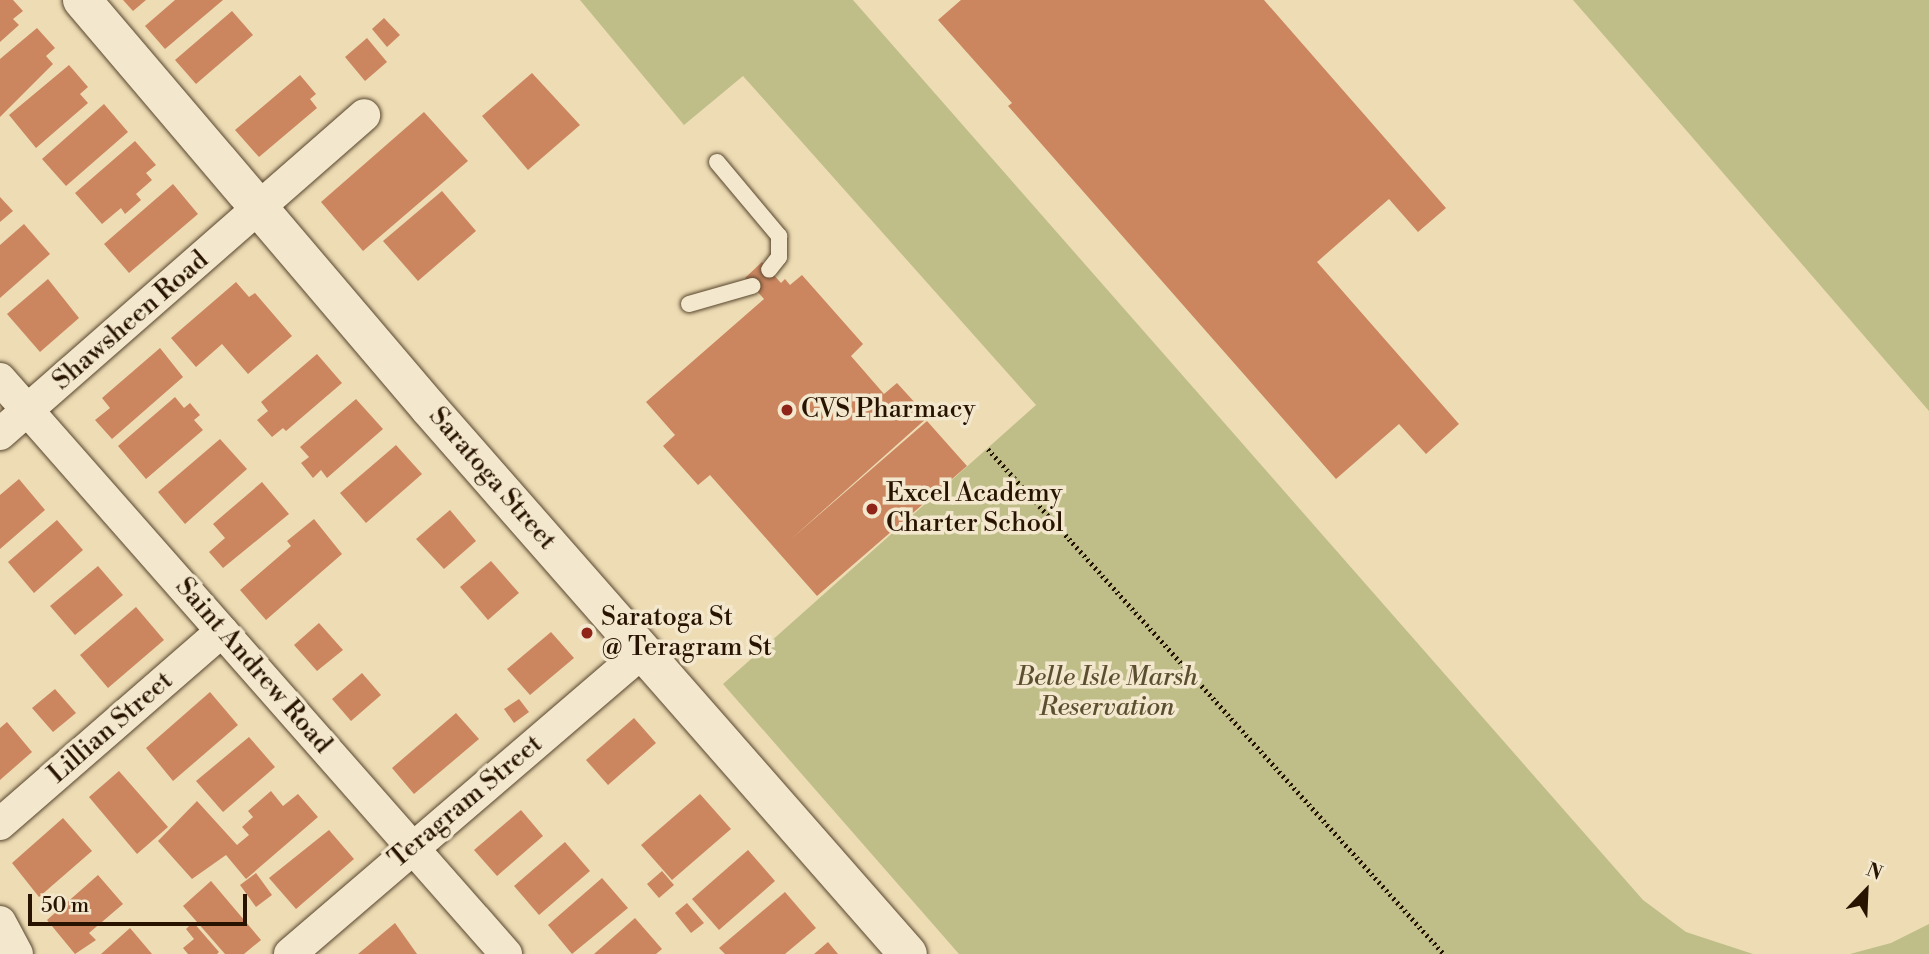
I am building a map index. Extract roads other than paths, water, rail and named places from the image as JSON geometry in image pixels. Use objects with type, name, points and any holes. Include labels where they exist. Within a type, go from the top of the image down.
[{"type":"main road","name":"Saratoga Street","points":[[82,0],[908,954]]},
{"type":"street","name":"Shawsheen Road","points":[[0,434],[364,115]]},
{"type":"street","name":"Saint Andrew Road","points":[[0,379],[506,954]]},
{"type":"street","name":"Lillian Street","points":[[0,824],[222,631]]},
{"type":"street","name":"Teragram Street","points":[[290,954],[412,847],[644,652]]},
{"type":"street","points":[[0,922],[17,954]]},
{"type":"lane","points":[[717,162],[779,236],[779,257],[769,270]]},
{"type":"lane","points":[[689,304],[752,286]]},
{"type":"place","name":"CVS Pharmacy","points":[[787,410]]},
{"type":"place","name":"Excel Academy Charter School","points":[[872,509]]},
{"type":"place","name":"Saratoga St @ Teragram St","points":[[587,633]]},
{"type":"park label","name":"Belle Isle Marsh Reservation","points":[[1107,693]]}]
